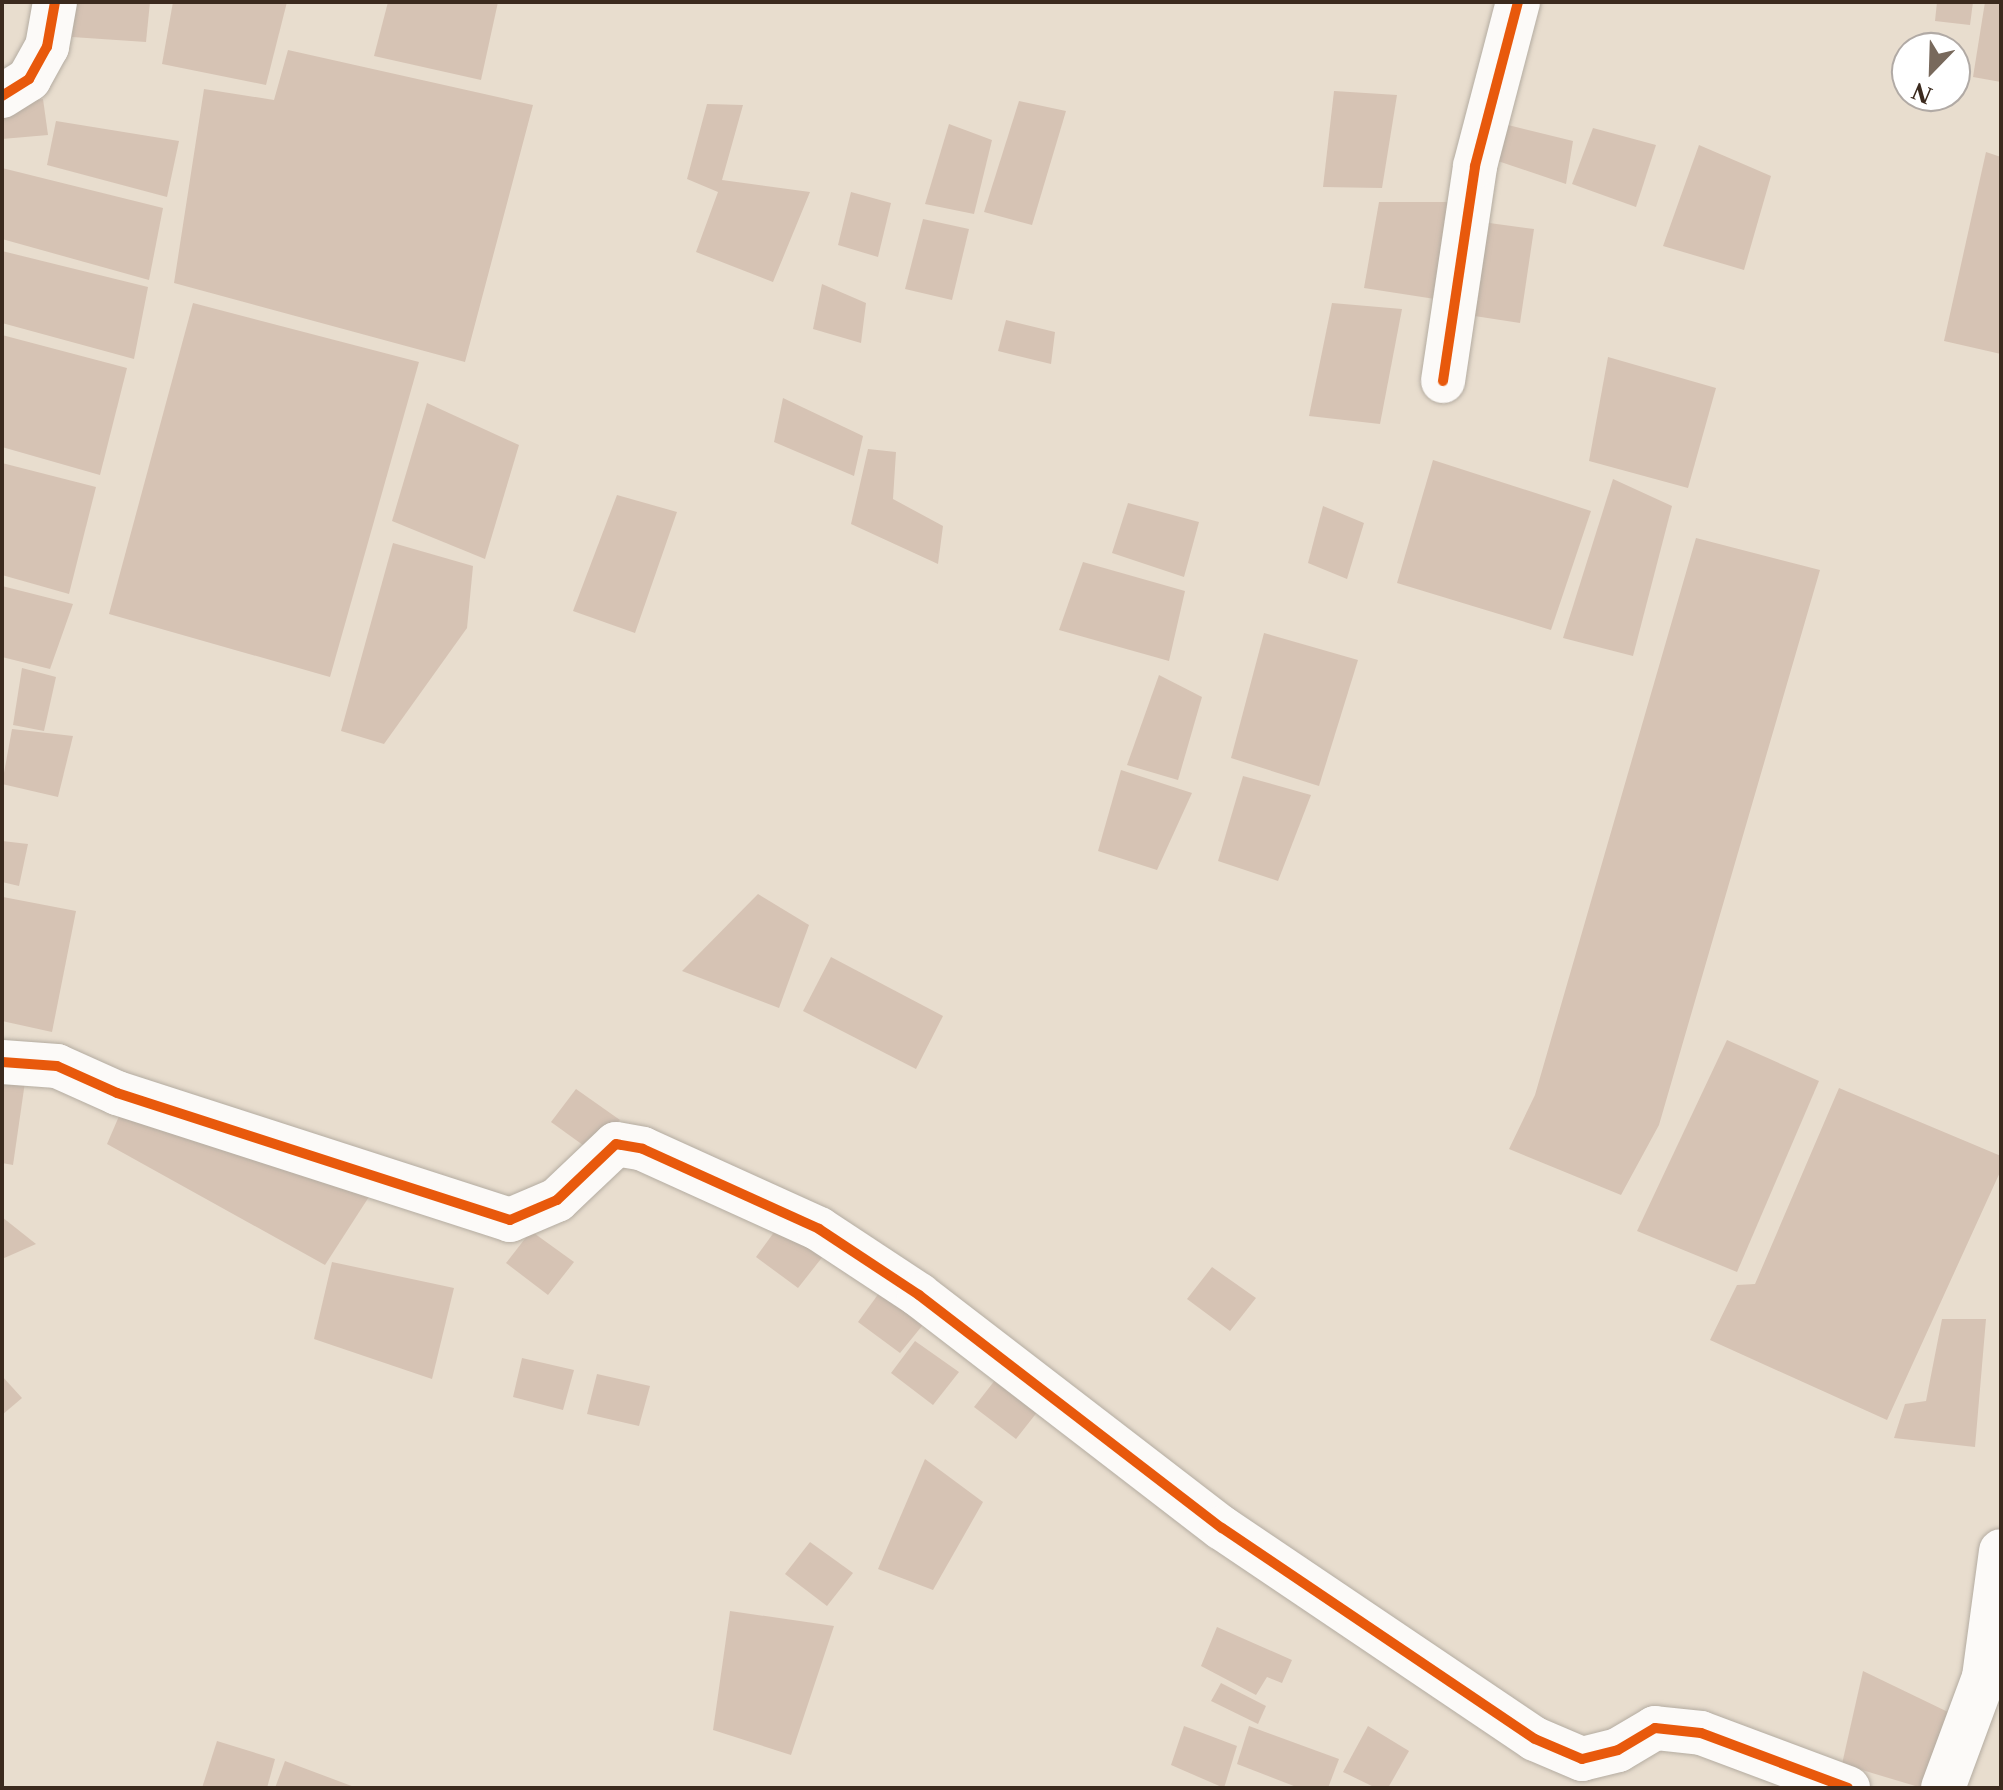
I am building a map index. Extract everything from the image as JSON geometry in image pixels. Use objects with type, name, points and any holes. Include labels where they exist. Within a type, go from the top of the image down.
[{"type":"street","points":[[2,96],[29,79],[47,47],[55,2]]},
{"type":"street","points":[[1443,381],[1475,166],[1518,2]]},
{"type":"street","points":[[2,1062],[57,1066],[117,1093],[510,1220],[557,1200],[616,1144],[643,1149],[819,1229],[919,1295],[1222,1528],[1535,1739],[1582,1759],[1618,1750],[1655,1728],[1701,1733],[1848,1788]]},
{"type":"street","points":[[1943,1788],[1984,1677],[2001,1551]]},
{"type":"building","points":[[76,2],[150,2],[146,42],[72,37]]},
{"type":"building","points":[[173,2],[287,2],[266,85],[162,64]]},
{"type":"building","points":[[388,2],[498,2],[481,80],[374,56]]},
{"type":"building","points":[[1937,2],[1973,2],[1970,25],[1935,21]]},
{"type":"building","points":[[1985,2],[2001,2],[2001,82],[1973,77]]},
{"type":"building","points":[[288,50],[533,105],[465,362],[174,283],[204,89],[274,100]]},
{"type":"building","points":[[1334,91],[1397,95],[1382,188],[1323,187]]},
{"type":"building","points":[[43,99],[48,135],[2,139],[2,106]]},
{"type":"building","points":[[1019,101],[1066,111],[1032,225],[984,212]]},
{"type":"building","points":[[707,104],[743,105],[722,180],[810,192],[773,282],[696,252],[718,192],[687,179]]},
{"type":"building","points":[[56,121],[179,141],[167,197],[47,165]]},
{"type":"building","points":[[1492,121],[1573,141],[1566,184],[1483,156]]},
{"type":"building","points":[[949,124],[992,140],[974,214],[925,204]]},
{"type":"building","points":[[1593,128],[1656,145],[1636,207],[1572,184]]},
{"type":"building","points":[[1699,145],[1771,176],[1744,270],[1663,246]]},
{"type":"building","points":[[1986,152],[2001,157],[2001,354],[1944,341]]},
{"type":"building","points":[[2,168],[163,208],[149,280],[2,239]]},
{"type":"building","points":[[851,192],[891,203],[878,257],[838,245]]},
{"type":"building","points":[[1379,202],[1457,202],[1435,299],[1364,288]]},
{"type":"building","points":[[923,219],[969,229],[952,300],[905,289]]},
{"type":"building","points":[[1482,222],[1534,229],[1520,323],[1468,315]]},
{"type":"building","points":[[2,251],[148,287],[134,359],[2,323]]},
{"type":"building","points":[[822,284],[866,303],[861,343],[813,329]]},
{"type":"building","points":[[193,303],[419,362],[330,677],[109,614]]},
{"type":"building","points":[[1332,303],[1402,309],[1380,424],[1309,416]]},
{"type":"building","points":[[1006,320],[1055,332],[1051,364],[998,351]]},
{"type":"building","points":[[2,335],[127,368],[100,475],[2,447]]},
{"type":"building","points":[[1608,357],[1716,388],[1688,488],[1589,461]]},
{"type":"building","points":[[783,398],[863,436],[854,476],[774,442]]},
{"type":"building","points":[[427,403],[519,445],[485,559],[392,521]]},
{"type":"building","points":[[868,449],[896,452],[893,499],[943,526],[938,564],[851,524]]},
{"type":"building","points":[[1433,460],[1591,511],[1551,630],[1397,583]]},
{"type":"building","points":[[2,463],[96,487],[69,594],[2,575]]},
{"type":"building","points":[[1613,479],[1672,506],[1633,656],[1563,638]]},
{"type":"building","points":[[617,495],[677,512],[635,633],[573,611]]},
{"type":"building","points":[[1128,503],[1199,522],[1184,577],[1112,553]]},
{"type":"building","points":[[1323,506],[1364,523],[1347,579],[1308,563]]},
{"type":"building","points":[[1696,538],[1820,570],[1659,1125],[1621,1195],[1509,1149],[1535,1095]]},
{"type":"building","points":[[393,543],[473,566],[467,628],[384,744],[341,731]]},
{"type":"building","points":[[1083,562],[1185,591],[1169,661],[1059,630]]},
{"type":"building","points":[[2,586],[73,604],[50,669],[2,657]]},
{"type":"building","points":[[1264,633],[1358,660],[1319,786],[1231,758]]},
{"type":"building","points":[[22,668],[56,677],[44,731],[13,725]]},
{"type":"building","points":[[1159,675],[1202,697],[1178,780],[1127,765]]},
{"type":"building","points":[[12,729],[73,736],[58,797],[2,784]]},
{"type":"building","points":[[1121,770],[1192,793],[1157,870],[1098,851]]},
{"type":"building","points":[[1243,776],[1311,795],[1278,881],[1218,861]]},
{"type":"building","points":[[2,841],[28,844],[19,886],[2,882]]},
{"type":"building","points":[[758,894],[809,925],[779,1008],[682,971]]},
{"type":"building","points":[[3,897],[76,911],[52,1032],[2,1021]]},
{"type":"building","points":[[831,957],[943,1016],[916,1069],[803,1011]]},
{"type":"building","points":[[1727,1040],[1819,1081],[1737,1272],[1637,1231]]},
{"type":"building","points":[[2,1079],[25,1082],[13,1165],[2,1163]]},
{"type":"building","points":[[1839,1088],[2001,1156],[2001,1170],[1887,1420],[1710,1340],[1737,1285],[1755,1284]]},
{"type":"building","points":[[576,1089],[620,1120],[594,1153],[551,1122]]},
{"type":"building","points":[[123,1107],[374,1189],[325,1265],[107,1144]]},
{"type":"building","points":[[2,1217],[36,1244],[2,1259]]},
{"type":"building","points":[[780,1224],[824,1255],[798,1288],[756,1257]]},
{"type":"building","points":[[531,1231],[574,1262],[548,1295],[506,1263]]},
{"type":"building","points":[[332,1262],[454,1288],[432,1379],[314,1339]]},
{"type":"building","points":[[1212,1267],[1256,1298],[1230,1331],[1187,1299]]},
{"type":"building","points":[[882,1289],[926,1321],[900,1353],[858,1322]]},
{"type":"building","points":[[1942,1319],[1986,1319],[1975,1447],[1894,1438],[1905,1404],[1926,1401]]},
{"type":"building","points":[[915,1341],[959,1372],[933,1405],[891,1373]]},
{"type":"building","points":[[522,1358],[574,1370],[563,1410],[513,1397]]},
{"type":"building","points":[[597,1374],[650,1386],[639,1426],[587,1414]]},
{"type":"building","points":[[999,1375],[1042,1406],[1016,1439],[974,1407]]},
{"type":"building","points":[[2,1376],[22,1398],[2,1415]]},
{"type":"building","points":[[925,1459],[983,1502],[933,1590],[878,1569]]},
{"type":"building","points":[[810,1542],[853,1573],[827,1606],[785,1574]]},
{"type":"building","points":[[730,1611],[834,1626],[791,1755],[713,1730]]},
{"type":"building","points":[[1217,1627],[1292,1660],[1282,1683],[1267,1677],[1256,1695],[1201,1666]]},
{"type":"building","points":[[1863,1671],[1948,1712],[1922,1788],[1842,1764]]},
{"type":"building","points":[[1221,1683],[1266,1706],[1258,1724],[1211,1701]]},
{"type":"building","points":[[1184,1726],[1237,1746],[1224,1788],[1171,1765]]},
{"type":"building","points":[[1249,1726],[1339,1759],[1328,1788],[1299,1788],[1237,1764]]},
{"type":"building","points":[[1368,1726],[1409,1751],[1388,1788],[1376,1788],[1343,1772]]},
{"type":"building","points":[[217,1741],[275,1759],[267,1788],[202,1788]]},
{"type":"building","points":[[285,1761],[357,1788],[275,1788]]},
{"type":"cycle path","points":[[2,96],[29,79],[47,47],[55,2]]},
{"type":"cycle path","points":[[1443,381],[1475,166],[1518,2]]},
{"type":"cycle path","points":[[2,1062],[57,1066],[117,1093],[510,1220],[557,1200],[616,1144],[643,1149],[819,1229],[919,1295],[1222,1528],[1535,1739],[1582,1759],[1618,1750],[1655,1728],[1701,1733],[1848,1788]]}]
